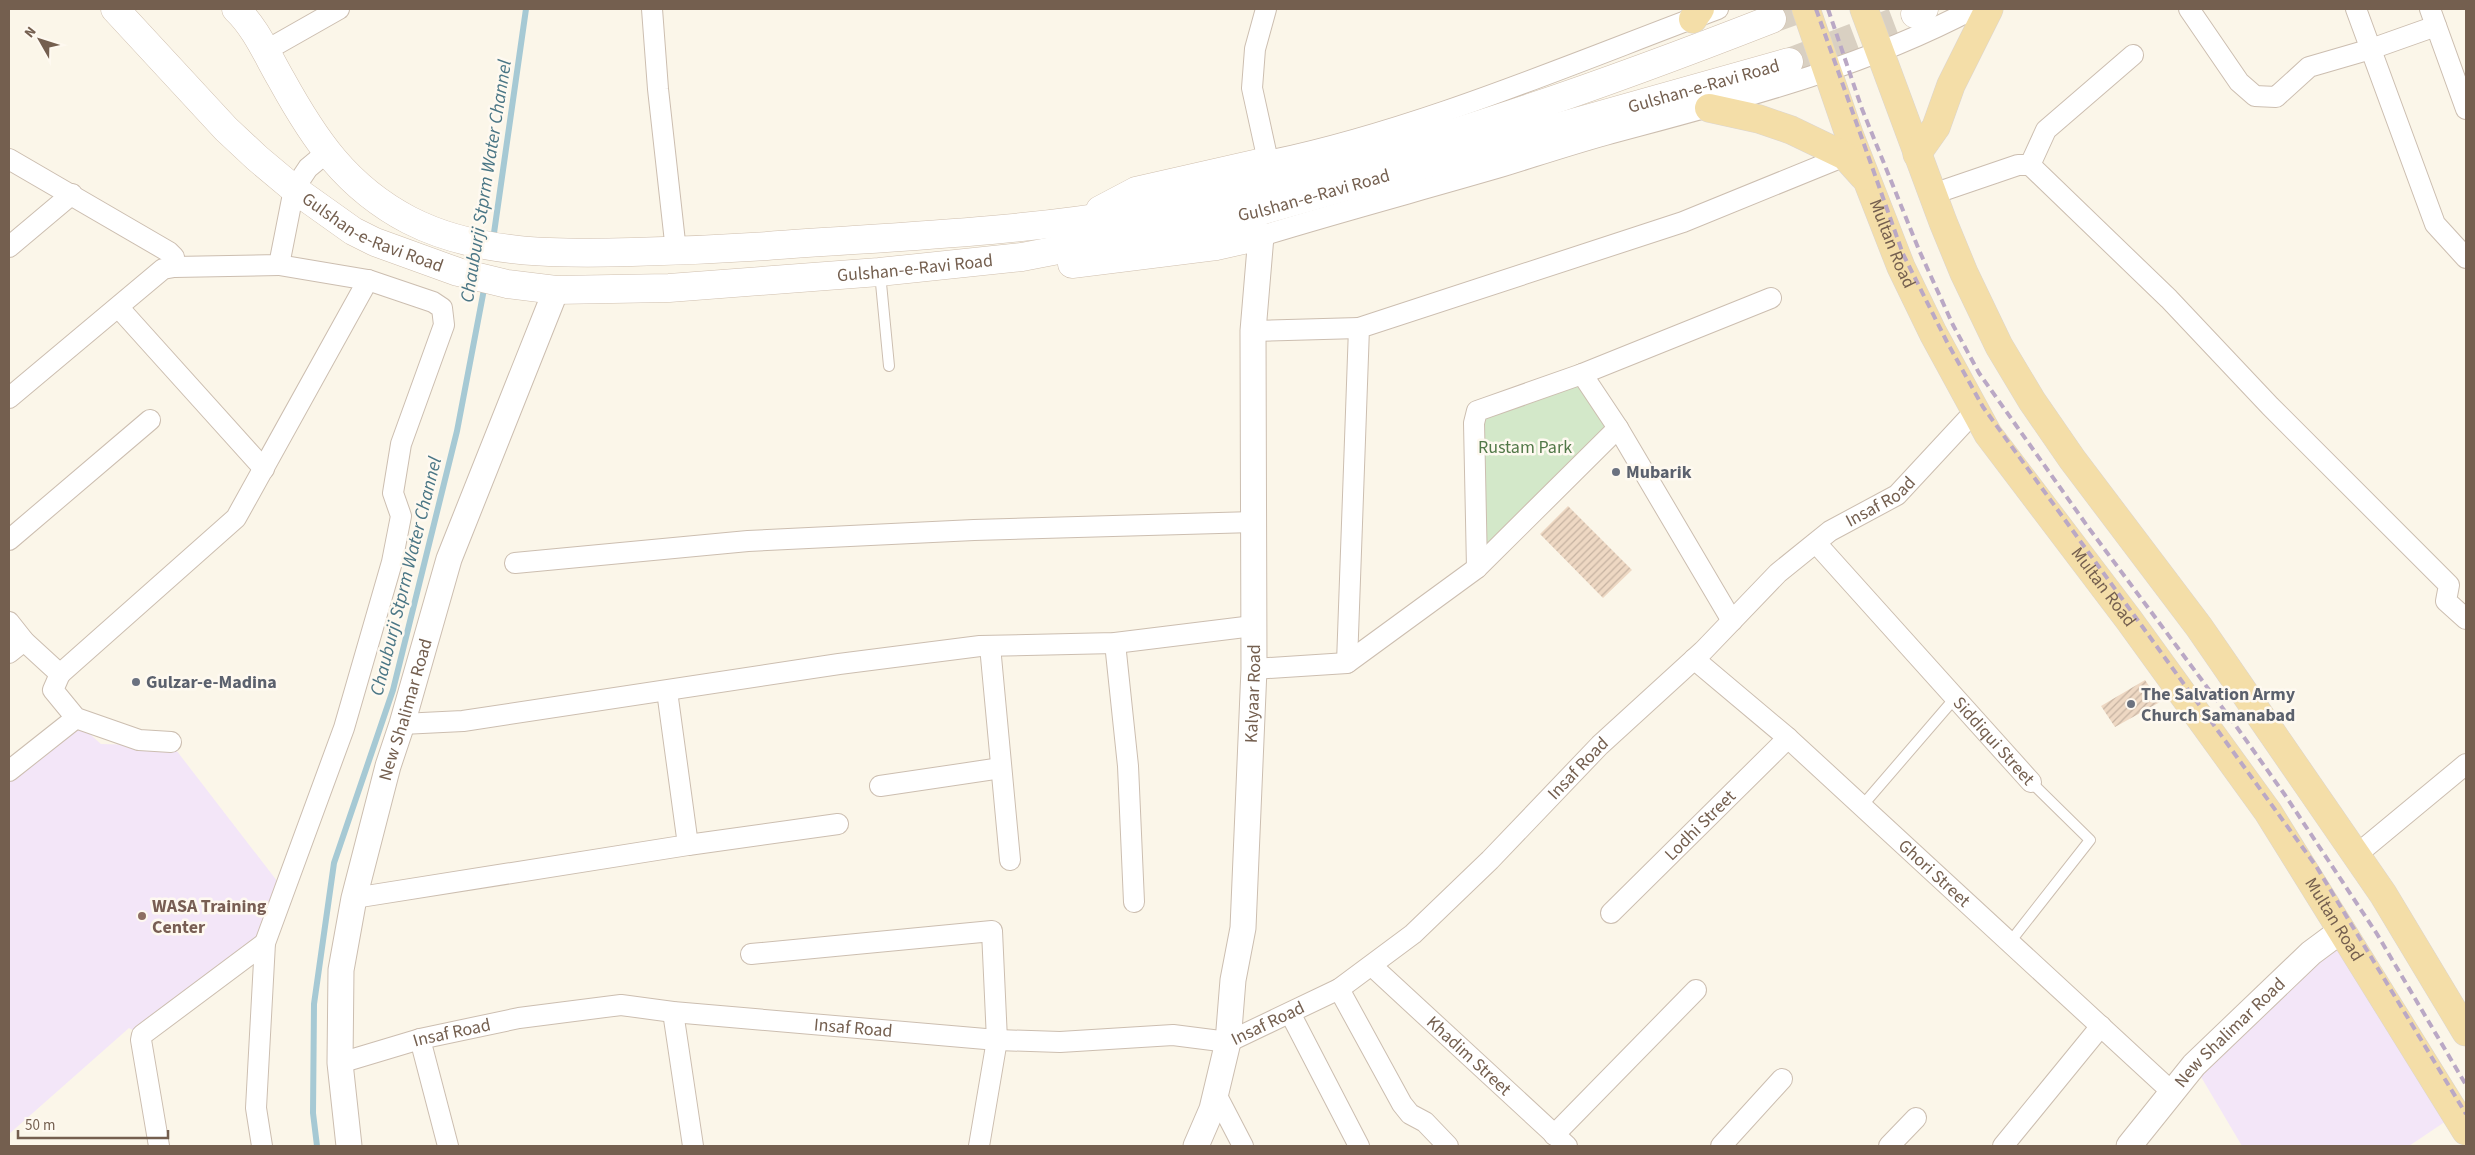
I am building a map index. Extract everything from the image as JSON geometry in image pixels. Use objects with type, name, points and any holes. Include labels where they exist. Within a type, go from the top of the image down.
[{"type":"main road","name":"Gulshan-e-Ravi Road","points":[[115,9],[226,128],[294,189],[345,226],[375,242],[458,272],[547,289],[669,288],[879,272],[1022,257],[1260,211],[1789,62]]},
{"type":"main road","name":"Gulshan-e-Ravi Road","points":[[236,9],[253,30],[302,117],[326,153],[360,186],[405,218],[449,236],[552,254],[721,249],[995,229],[1125,214],[1256,188],[1461,131],[1712,43],[1772,19]]},
{"type":"main road","name":"Multan Road","points":[[1806,9],[1867,181],[1901,267],[1988,434],[2129,620],[2268,812],[2466,1131]]},
{"type":"main road","points":[[1864,9],[1917,154],[1979,308],[2032,401],[2072,459],[2199,626],[2355,856],[2383,894],[2466,1032]]},
{"type":"main road","points":[[1917,154],[1936,127],[1951,85],[1989,9]]},
{"type":"main road","points":[[1709,108],[1760,119],[1791,130],[1845,156],[1867,181]]},
{"type":"main road","points":[[1084,218],[1136,191],[1268,162]]},
{"type":"main road","points":[[1022,257],[1063,265],[1216,246],[1260,236]]},
{"type":"main road","points":[[721,249],[721,283]]},
{"type":"street","points":[[265,51],[339,9]]},
{"type":"street","points":[[652,9],[658,89],[676,251]]},
{"type":"street","points":[[1266,9],[1255,49],[1252,88],[1268,162],[1332,146],[1437,113],[1703,12]]},
{"type":"street","points":[[1260,236],[1604,135],[1709,108],[1828,71],[1880,54],[1930,32],[1973,9]]},
{"type":"street","points":[[2189,9],[2239,82],[2255,96],[2276,97],[2308,67],[2370,49],[2433,17],[2466,109]]},
{"type":"street","points":[[2356,9],[2436,224],[2466,258]]},
{"type":"street","points":[[2030,165],[2046,130],[2134,55]]},
{"type":"street","points":[[279,265],[294,189],[308,168],[326,153]]},
{"type":"street","points":[[1253,331],[1359,328],[1683,222],[1845,156]]},
{"type":"street","points":[[9,159],[169,252],[174,257],[174,267]]},
{"type":"street","points":[[1933,194],[2018,166],[2030,165],[2169,298],[2270,406],[2449,586],[2446,601],[2466,618]]},
{"type":"street","points":[[9,247],[72,194]]},
{"type":"street","name":"Kalyaar Road","points":[[1196,1146],[1212,1110],[1228,1042],[1233,980],[1243,928],[1254,669],[1253,331],[1260,236]]},
{"type":"street","points":[[9,398],[120,308],[163,269],[174,267],[279,265],[368,280],[433,302],[442,308],[444,325],[401,444],[393,493],[401,516],[390,571],[344,728],[265,943],[256,1108],[262,1146]]},
{"type":"street","points":[[171,742],[139,740],[76,718],[53,690],[60,674],[236,518],[368,280]]},
{"type":"street","name":"New Shalimar Road","points":[[349,1146],[340,1063],[341,970],[354,898],[388,766],[402,724],[449,559],[547,289]]},
{"type":"street","points":[[1477,568],[1474,423],[1477,411],[1582,374],[1770,298]]},
{"type":"street","points":[[120,308],[264,469]]},
{"type":"street","points":[[1347,663],[1359,328]]},
{"type":"street","points":[[1582,374],[1618,428],[1732,621]]},
{"type":"street","name":"Insaf Road","points":[[340,1063],[420,1039],[519,1018],[621,1005],[673,1012],[997,1040],[1060,1042],[1173,1035],[1228,1042],[1340,989],[1414,934],[1490,860],[1600,745],[1694,659],[1778,573],[1830,531],[1896,495],[1975,411]]},
{"type":"street","points":[[9,540],[150,420]]},
{"type":"street","points":[[1254,669],[1347,663],[1477,568],[1618,428]]},
{"type":"street","points":[[515,563],[748,541],[974,530],[1254,522]]},
{"type":"street","name":"Siddiqui Street","points":[[1816,542],[2031,782]]},
{"type":"street","points":[[9,622],[16,647],[60,674]]},
{"type":"street","points":[[402,724],[463,722],[839,664],[990,646],[1115,642],[1253,626]]},
{"type":"street","points":[[1115,642],[1128,766],[1134,902]]},
{"type":"street","points":[[990,646],[1010,860]]},
{"type":"street","name":"Ghori Street","points":[[1694,659],[1788,738],[2172,1092]]},
{"type":"street","points":[[667,691],[688,845]]},
{"type":"street","points":[[9,771],[76,718]]},
{"type":"street","name":"Lodhi Street","points":[[1611,913],[1788,738]]},
{"type":"street","points":[[2355,856],[2466,764]]},
{"type":"street","points":[[880,786],[1001,768]]},
{"type":"street","points":[[354,898],[688,845],[838,824]]},
{"type":"street","name":"New Shalimar Road","points":[[2129,1146],[2172,1092],[2208,1052],[2311,953],[2342,930]]},
{"type":"street","points":[[751,954],[992,931],[997,1040],[979,1146]]},
{"type":"street","points":[[159,1146],[141,1040],[142,1035],[265,943]]},
{"type":"street","name":"Khadim Street","points":[[1372,966],[1561,1140]]},
{"type":"street","points":[[1340,989],[1402,1104],[1410,1114],[1425,1122],[1448,1146]]},
{"type":"street","points":[[1561,1140],[1696,990]]},
{"type":"street","points":[[673,1012],[693,1146]]},
{"type":"street","points":[[1290,1013],[1359,1146]]},
{"type":"street","points":[[2003,1146],[2101,1026]]},
{"type":"street","points":[[420,1039],[448,1146]]},
{"type":"street","points":[[1721,1146],[1782,1079]]},
{"type":"street","points":[[1216,1094],[1243,1146]]},
{"type":"street","points":[[1889,1146],[1916,1118]]},
{"type":"lane","points":[[879,272],[889,366]]},
{"type":"lane","points":[[1862,806],[1955,698]]},
{"type":"lane","name":"Siddiqui Street","points":[[2010,942],[2090,840],[2031,782]]},
{"type":"shaded area","name":"WASA Training Center","points":[[73,719],[101,744],[173,746],[284,890],[265,943],[142,1035],[129,1028],[9,1134],[9,770]]},
{"type":"shaded area","points":[[2336,918],[2461,1111],[2409,1146],[2242,1146],[2194,1065]]},
{"type":"green space","name":"Rustam Park","points":[[1582,374],[1615,431],[1477,568],[1474,423]]},
{"type":"building","points":[[1568,506],[1632,570],[1603,598],[1540,534]]},
{"type":"building","name":"The Salvation Army Church Samanabad","points":[[2145,680],[2160,702],[2115,727],[2101,706]]},
{"type":"waterway","name":"Chauburji Stprm Water Channel","points":[[493,240],[526,9]]},
{"type":"waterway","name":"Chauburji Stprm Water Channel","points":[[317,1146],[313,1113],[314,1004],[334,863],[393,690],[457,431],[485,284]]},
{"type":"tunnel","points":[[1772,19],[1800,9]]},
{"type":"tunnel","points":[[1789,62],[1915,14]]},
{"type":"railway","points":[[1816,9],[1903,254],[1947,342],[1983,407],[2316,866],[2466,1114]]},
{"type":"railway","points":[[1828,9],[1862,109],[1919,250],[1953,325],[1979,373],[2088,527],[2285,795],[2377,934],[2466,1085]]},
{"type":"place","name":"Mubarik","points":[[1616,472]]},
{"type":"place","name":"Gulzar-e-Madina","points":[[136,682]]},
{"type":"place","name":"The Salvation Army Church Samanabad","points":[[2131,704]]},
{"type":"place","name":"WASA Training Center","points":[[142,916]]}]
